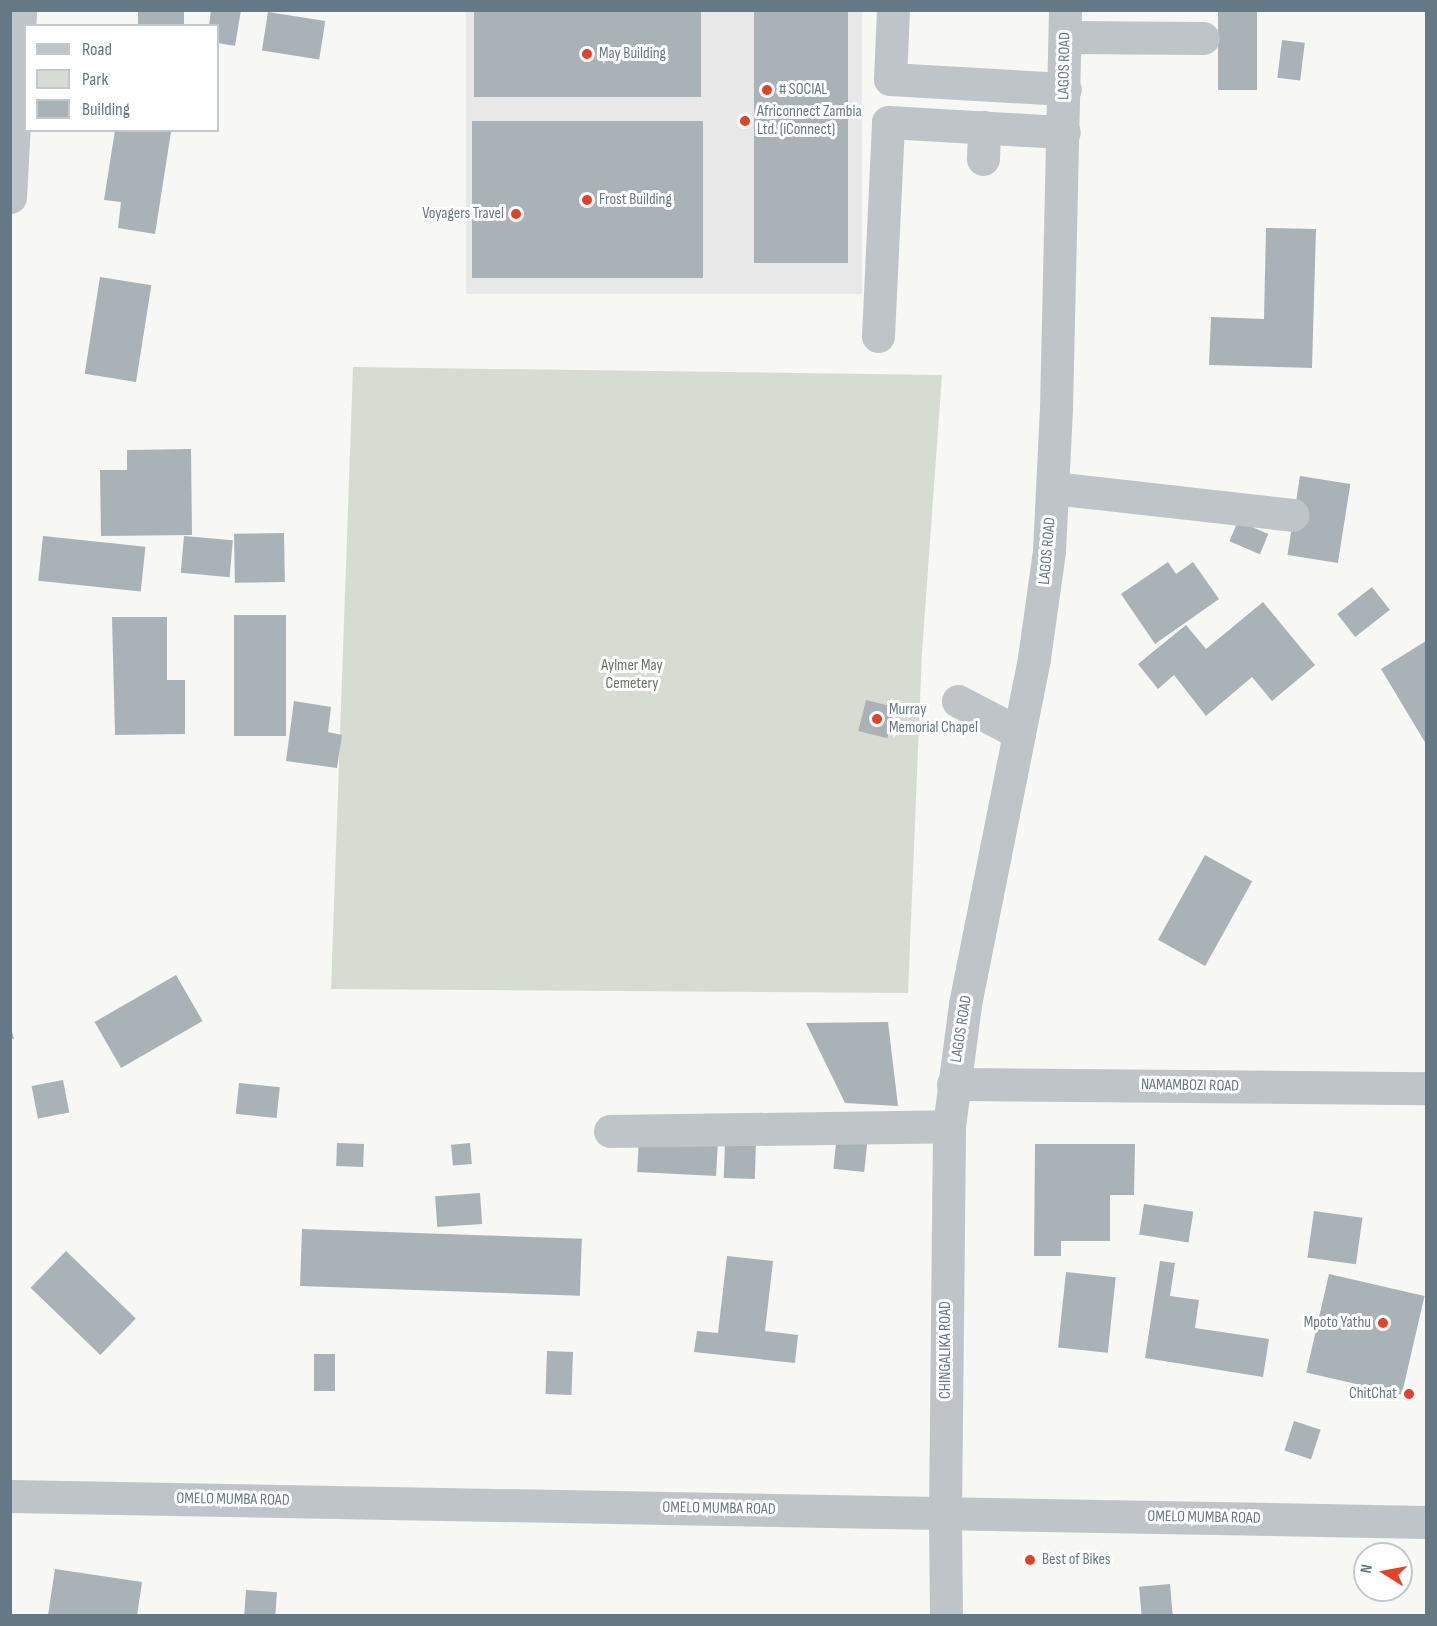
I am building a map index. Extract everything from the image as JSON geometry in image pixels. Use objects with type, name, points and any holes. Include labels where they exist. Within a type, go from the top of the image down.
[{"type":"street","points":[[10,197],[20,10]]},
{"type":"street","points":[[878,336],[893,10]]},
{"type":"street","points":[[1065,24],[1203,38]]},
{"type":"street","name":"LAGOS ROAD","points":[[953,1084],[967,993],[1043,602],[1053,488],[1065,24]]},
{"type":"street","points":[[890,79],[1065,89]]},
{"type":"street","points":[[888,122],[983,143],[1064,132]]},
{"type":"street","points":[[1053,488],[1292,515]]},
{"type":"street","points":[[958,701],[1019,733]]},
{"type":"street","name":"NAMAMBOZI ROAD","points":[[953,1084],[1426,1088]]},
{"type":"street","name":"CHINGALIKA ROAD","points":[[946,1616],[949,1126],[953,1084]]},
{"type":"street","points":[[610,1131],[949,1126]]},
{"type":"street","name":"OMELO MUMBA ROAD","points":[[10,1496],[1426,1522]]},
{"type":"shaded area","points":[[466,11],[862,11],[862,294],[466,294]]},
{"type":"green space","name":"Aylmer May Cemetery","points":[[353,367],[942,375],[922,653],[908,993],[331,989]]},
{"type":"building","points":[[138,10],[184,10],[184,24],[138,24]]},
{"type":"building","points":[[211,10],[241,10],[235,46],[219,43],[219,24],[209,24]]},
{"type":"building","name":"May Building","points":[[474,10],[701,10],[701,97],[474,97]]},
{"type":"building","points":[[754,10],[848,10],[848,263],[754,263]]},
{"type":"building","points":[[1218,10],[1257,10],[1257,90],[1218,90]]},
{"type":"building","points":[[268,12],[325,21],[319,60],[262,51]]},
{"type":"building","points":[[1282,40],[1305,43],[1300,81],[1277,78]]},
{"type":"building","name":"Frost Building","points":[[472,121],[703,121],[703,278],[472,278]]},
{"type":"building","points":[[115,132],[171,132],[155,234],[118,228],[121,202],[104,200]]},
{"type":"building","points":[[1266,228],[1316,229],[1312,368],[1209,365],[1211,317],[1264,319]]},
{"type":"building","points":[[100,277],[151,285],[136,382],[85,374]]},
{"type":"building","points":[[191,449],[192,535],[101,536],[100,470],[127,470],[127,450]]},
{"type":"building","points":[[1300,476],[1350,484],[1338,563],[1287,555]]},
{"type":"building","points":[[1238,521],[1268,534],[1260,554],[1229,541]]},
{"type":"building","points":[[284,533],[285,582],[235,583],[234,534]]},
{"type":"building","points":[[43,536],[145,547],[141,592],[38,581]]},
{"type":"building","points":[[184,536],[233,540],[230,577],[181,573]]},
{"type":"building","points":[[1168,562],[1176,574],[1193,562],[1219,599],[1155,644],[1121,594]]},
{"type":"building","points":[[1372,587],[1390,610],[1355,637],[1337,614]]},
{"type":"building","points":[[1263,602],[1315,665],[1272,701],[1252,677],[1206,716],[1174,675],[1158,689],[1138,664],[1186,625],[1206,649]]},
{"type":"building","points":[[234,615],[286,615],[286,736],[234,736]]},
{"type":"building","points":[[112,617],[167,617],[167,680],[185,680],[185,734],[115,735]]},
{"type":"building","points":[[1426,641],[1426,744],[1381,669]]},
{"type":"building","name":"Murray Memorial Chapel","points":[[866,700],[895,707],[887,738],[858,731]]},
{"type":"building","points":[[294,701],[331,707],[328,732],[342,735],[337,768],[286,761]]},
{"type":"building","points":[[1205,855],[1252,881],[1205,966],[1158,940]]},
{"type":"building","points":[[176,975],[202,1021],[121,1068],[95,1022]]},
{"type":"building","points":[[888,1022],[898,1106],[845,1103],[806,1023]]},
{"type":"building","points":[[10,1025],[14,1039],[10,1039]]},
{"type":"building","points":[[63,1080],[69,1112],[38,1118],[32,1086]]},
{"type":"building","points":[[239,1083],[280,1087],[277,1118],[236,1114]]},
{"type":"building","points":[[837,1134],[868,1137],[864,1172],[833,1169]]},
{"type":"building","points":[[639,1137],[718,1141],[716,1176],[637,1172]]},
{"type":"building","points":[[337,1143],[364,1144],[363,1167],[336,1166]]},
{"type":"building","points":[[470,1143],[472,1164],[453,1166],[451,1145]]},
{"type":"building","points":[[725,1143],[756,1144],[755,1179],[724,1178]]},
{"type":"building","points":[[1035,1144],[1135,1144],[1134,1195],[1110,1195],[1110,1241],[1061,1241],[1061,1256],[1034,1256]]},
{"type":"building","points":[[480,1193],[482,1224],[437,1227],[435,1196]]},
{"type":"building","points":[[1144,1204],[1193,1212],[1189,1242],[1139,1235]]},
{"type":"building","points":[[1314,1211],[1363,1218],[1356,1264],[1307,1258]]},
{"type":"building","points":[[302,1229],[582,1239],[580,1296],[300,1286]]},
{"type":"building","points":[[66,1251],[136,1318],[100,1355],[31,1288]]},
{"type":"building","points":[[727,1256],[773,1261],[765,1331],[798,1335],[795,1363],[694,1352],[697,1331],[718,1333]]},
{"type":"building","points":[[1160,1261],[1175,1263],[1170,1296],[1199,1300],[1195,1328],[1269,1339],[1263,1377],[1145,1358]]},
{"type":"building","points":[[1066,1272],[1116,1277],[1108,1353],[1058,1348]]},
{"type":"building","points":[[1329,1274],[1424,1296],[1402,1394],[1306,1372]]},
{"type":"building","points":[[547,1351],[573,1352],[571,1395],[545,1394]]},
{"type":"building","points":[[314,1354],[335,1354],[335,1391],[314,1391]]},
{"type":"building","points":[[1294,1421],[1321,1430],[1311,1459],[1284,1450]]},
{"type":"building","points":[[55,1569],[142,1582],[137,1616],[48,1615]]},
{"type":"building","points":[[1170,1584],[1173,1616],[1142,1616],[1139,1587]]},
{"type":"building","points":[[246,1590],[277,1592],[275,1616],[244,1616]]},
{"type":"place","name":"May Building","points":[[587,54]]},
{"type":"place","name":"# SOCIAL","points":[[767,90]]},
{"type":"place","name":"Africonnect Zambia Ltd. (iConnect)","points":[[745,121]]},
{"type":"place","name":"Frost Building","points":[[587,200]]},
{"type":"place","name":"Voyagers Travel","points":[[516,214]]},
{"type":"place","name":"Murray Memorial Chapel","points":[[877,719]]},
{"type":"place","name":"Mpoto Yathu","points":[[1383,1323]]},
{"type":"place","name":"ChitChat","points":[[1409,1394]]},
{"type":"place","name":"Best of Bikes","points":[[1030,1560]]}]
